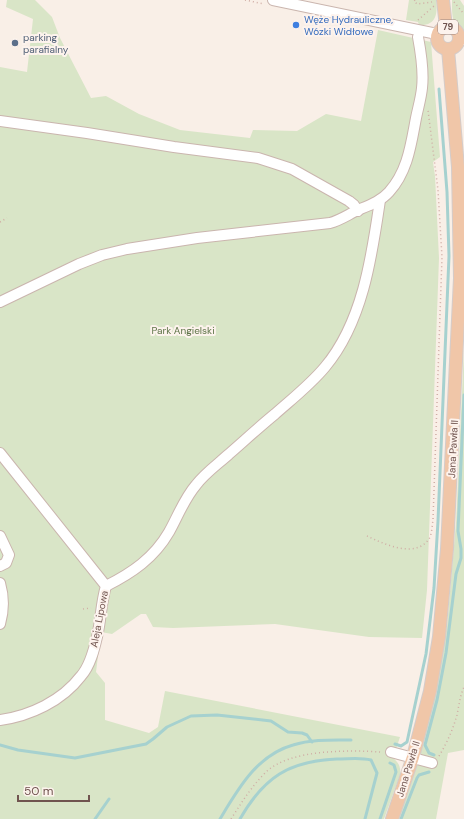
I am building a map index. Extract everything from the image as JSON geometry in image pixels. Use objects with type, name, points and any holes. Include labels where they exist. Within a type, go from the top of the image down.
[{"type":"main road","name":"79","points":[[441,30],[454,28],[462,40],[448,50],[442,48],[438,44],[446,1]]},
{"type":"main road","name":"Jana Pawła II","points":[[392,819],[413,757],[430,691],[439,637],[447,549],[460,285],[460,221],[456,130],[448,50]]},
{"type":"street","points":[[273,0],[441,30]]},
{"type":"street","points":[[0,302],[79,264],[102,255],[127,249],[197,238],[338,221],[371,206],[389,192],[403,172],[408,160],[422,87],[422,52],[418,37]]},
{"type":"street","points":[[0,121],[87,133],[174,148],[258,158],[292,169],[348,201],[354,205],[358,211]]},
{"type":"street","points":[[106,586],[139,568],[150,557],[160,546],[189,494],[203,477],[297,395],[329,361],[348,331],[359,306],[376,232],[380,200]]},
{"type":"street","name":"Aleja Lipowa","points":[[0,453],[106,586],[102,599],[97,637],[91,657],[81,676],[60,696],[45,706],[18,718],[0,720]]},
{"type":"street","points":[[0,536],[9,555],[6,563],[0,566]]},
{"type":"street","points":[[0,583],[3,594],[3,605],[0,624]]},
{"type":"street","points":[[391,752],[432,763]]},
{"type":"path","points":[[414,24],[438,2],[417,4],[414,1],[415,0]]},
{"type":"path","points":[[446,1],[454,1],[464,14]]},
{"type":"path","points":[[367,536],[389,546],[409,549],[422,546],[430,538],[433,520],[442,257],[434,144],[428,108]]},
{"type":"path","points":[[0,222],[7,218]]},
{"type":"path","points":[[432,763],[440,756],[448,741],[457,715],[461,693],[464,687]]},
{"type":"path","points":[[231,819],[248,792],[267,771],[288,759],[308,754],[329,752],[391,752]]},
{"type":"green space","name":"Park Angielski","points":[[7,0],[35,0],[52,17],[60,38],[91,98],[106,96],[139,114],[180,130],[250,138],[253,130],[297,131],[326,114],[361,121],[378,30],[431,42],[440,157],[433,162],[439,258],[427,590],[422,638],[369,637],[275,624],[173,628],[153,627],[146,614],[141,614],[112,634],[101,632],[96,672],[105,683],[105,720],[149,733],[158,727],[165,691],[400,737],[393,758],[399,765],[400,775],[384,819],[0,819],[0,67],[27,72],[33,19],[6,7]]},
{"type":"green space","points":[[409,0],[436,0],[437,10],[435,18],[425,25],[419,25],[418,22],[406,20]]},
{"type":"green space","points":[[452,0],[460,0],[464,6],[464,32],[454,23],[452,14]]},
{"type":"green space","points":[[464,349],[464,750],[448,753],[436,819],[396,819],[420,757],[447,626],[456,523]]},
{"type":"waterway","points":[[395,744],[401,746],[407,742],[426,654],[434,588],[449,256],[447,192],[439,89]]},
{"type":"waterway","points":[[434,755],[429,753],[425,745],[437,700],[446,653],[456,574],[461,558],[458,531],[464,395]]},
{"type":"waterway","points":[[0,745],[18,750],[75,758],[146,744],[167,727],[191,716],[217,715],[271,721],[288,732],[307,735],[312,742]]},
{"type":"waterway","points":[[220,819],[250,774],[259,765],[280,750],[307,742],[322,740],[351,740]]},
{"type":"waterway","points":[[240,819],[249,804],[259,792],[280,774],[305,763],[320,760],[359,758],[371,760],[377,773],[365,819]]},
{"type":"waterway","points":[[380,819],[396,772],[394,765],[390,763]]},
{"type":"waterway","points":[[401,819],[417,778],[419,775],[429,772]]},
{"type":"waterway","points":[[95,819],[109,799]]},
{"type":"place","name":"Węże Hydrauliczne, Wózki Widłowe","points":[[296,25]]},
{"type":"place","name":"parking parafialny","points":[[15,43]]}]
